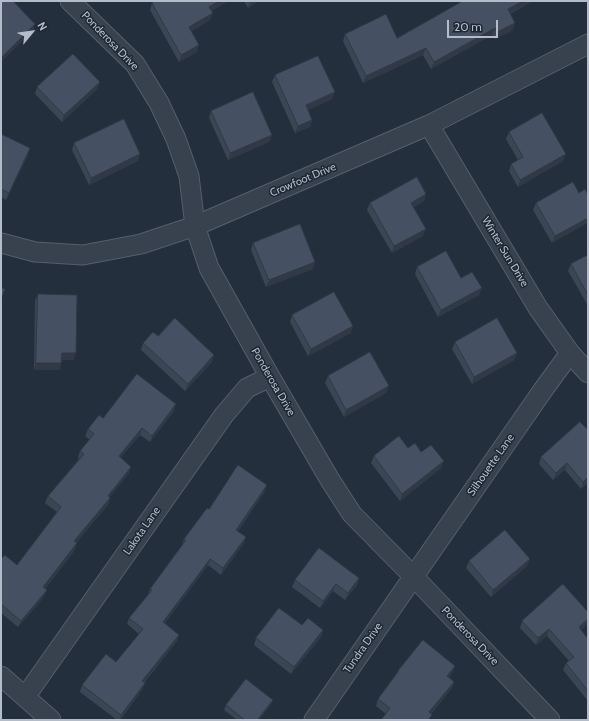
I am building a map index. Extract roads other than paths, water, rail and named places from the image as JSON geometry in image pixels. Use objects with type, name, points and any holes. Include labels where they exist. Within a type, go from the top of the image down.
[{"type":"street","name":"Ponderosa Drive","points":[[78,3],[135,64],[159,103],[176,139],[189,176],[195,226],[209,268],[270,377],[330,480],[352,514],[550,720]]},
{"type":"street","name":"Crowfoot Drive","points":[[1,244],[35,252],[83,255],[142,244],[195,226],[429,125],[588,44]]},
{"type":"street","name":"Winter Sun Drive","points":[[429,125],[538,308],[570,354],[588,373]]},
{"type":"street","name":"Silhouette Lane","points":[[413,576],[543,390],[570,354]]},
{"type":"street","name":"Lakota Lane","points":[[25,697],[224,415],[247,388],[270,377]]},
{"type":"street","name":"Tundra Drive","points":[[314,720],[413,576]]},
{"type":"street","points":[[1,676],[51,720]]}]
